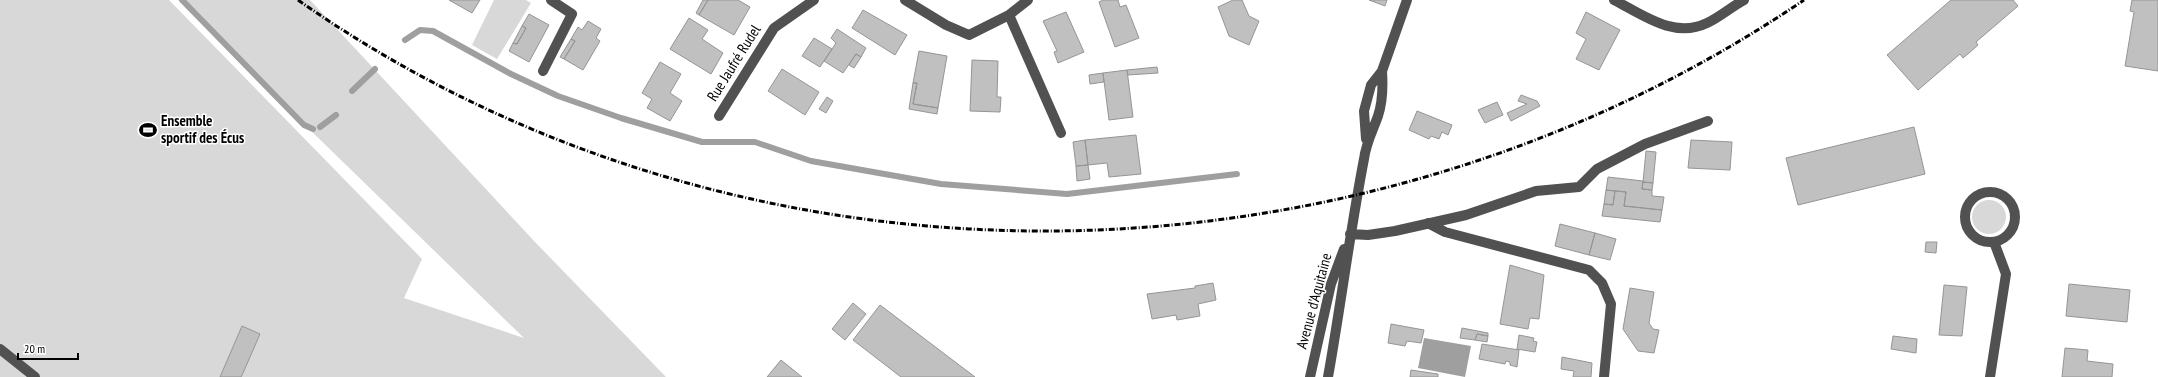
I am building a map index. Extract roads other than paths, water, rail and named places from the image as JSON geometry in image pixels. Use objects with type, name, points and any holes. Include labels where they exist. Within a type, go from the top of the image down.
[{"type":"street","points":[[543,71],[572,14],[551,0]]},
{"type":"street","name":"Rue Jaufré Rudel","points":[[719,116],[774,28],[814,0]]},
{"type":"street","points":[[904,0],[946,25],[969,35],[1009,15],[1028,0]]},
{"type":"street","name":"Avenue d'Aquitaine","points":[[1367,142],[1364,112],[1371,85],[1382,71],[1407,0]]},
{"type":"street","points":[[1614,0],[1661,25],[1684,30],[1706,23],[1744,0]]},
{"type":"street","points":[[1009,15],[1061,133]]},
{"type":"street","name":"Avenue d'Aquitaine","points":[[1328,377],[1350,234],[1367,142],[1378,115],[1383,90],[1382,71]]},
{"type":"street","points":[[1350,234],[1368,235],[1428,223],[1466,215],[1536,191],[1579,187],[1597,169],[1645,144],[1708,121]]},
{"type":"street","points":[[1989,192],[2004,197],[2013,210],[2013,226],[2005,236],[1994,242],[1985,242],[1978,238],[1971,233],[1967,226],[1966,210],[1970,203],[1982,194],[1989,192]]},
{"type":"street","points":[[1428,223],[1445,232],[1589,270],[1602,283],[1611,304],[1604,377]]},
{"type":"street","name":"Avenue d'Aquitaine","points":[[1310,377],[1331,284],[1350,234]]},
{"type":"street","points":[[1990,377],[2006,274],[1994,242]]},
{"type":"street","points":[[0,349],[35,377]]},
{"type":"waterway","points":[[182,0],[304,125],[313,129]]},
{"type":"waterway","points":[[405,40],[420,30],[433,31],[511,74],[558,96],[621,118],[702,142],[755,142],[811,161],[941,184],[1067,194],[1237,174]]},
{"type":"waterway","points":[[352,91],[375,69]]},
{"type":"waterway","points":[[320,127],[336,115]]},
{"type":"railway","points":[[298,0],[472,102],[658,175],[852,217],[1050,231],[1248,216],[1442,172],[1629,100],[1804,0]]},
{"type":"place","name":"Ensemble sportif des Écus","points":[[148,130]]}]
